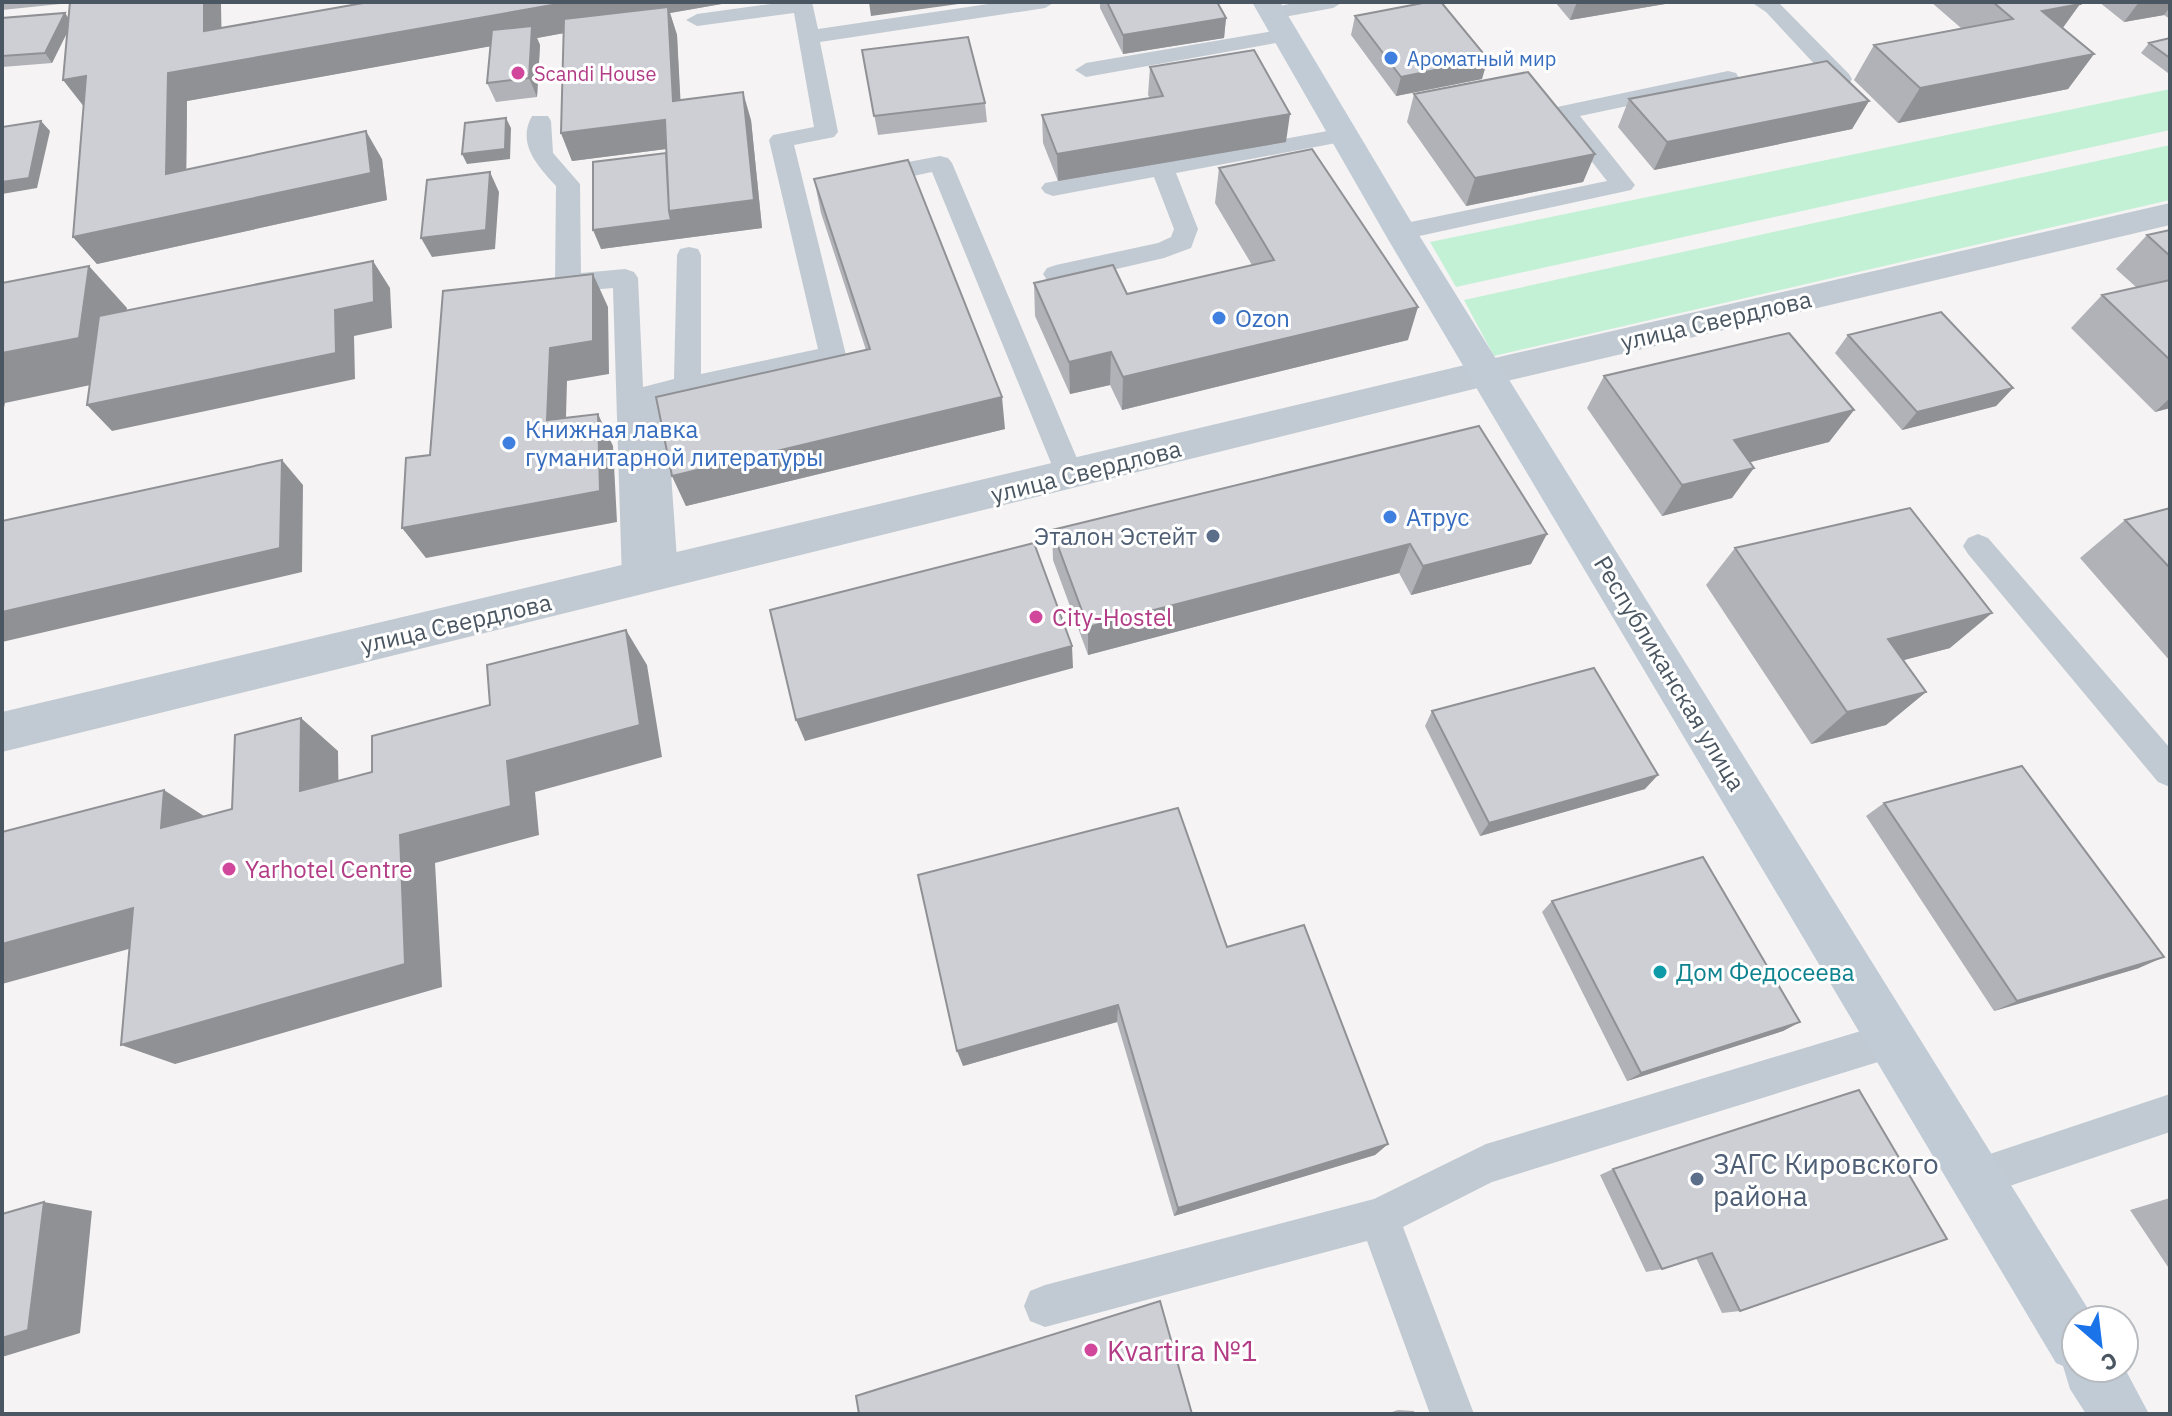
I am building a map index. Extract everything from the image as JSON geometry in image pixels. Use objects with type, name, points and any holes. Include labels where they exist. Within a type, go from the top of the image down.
[{"type":"main road","name":"Республиканская улица","points":[[1275,17],[1486,373],[2060,1316]]},
{"type":"main road","points":[[2101,1384],[2119,1414]]},
{"type":"street","name":"улица Свердлова","points":[[2,732],[1486,373],[2170,214]]},
{"type":"lane","points":[[808,37],[1045,2]]},
{"type":"lane","points":[[1086,70],[1333,2]]},
{"type":"lane","points":[[1761,2],[1773,8],[1841,79]]},
{"type":"lane","points":[[650,577],[652,394],[833,355],[781,140],[826,132],[802,4],[697,20]]},
{"type":"lane","points":[[1401,232],[1623,185],[1565,112],[1728,78]]},
{"type":"lane","points":[[540,121],[541,155],[568,184],[568,283],[625,278],[650,577]]},
{"type":"lane","points":[[1053,188],[1344,135]]},
{"type":"lane","points":[[852,181],[940,163],[1070,475]]},
{"type":"lane","points":[[1056,274],[1164,250],[1182,242],[1186,229],[1162,168]]},
{"type":"lane","points":[[793,193],[823,187]]},
{"type":"lane","points":[[687,386],[689,255]]},
{"type":"lane","points":[[1978,546],[2170,772]]},
{"type":"lane","points":[[1045,1306],[1379,1218],[1486,1164],[1894,1040]]},
{"type":"lane","points":[[1977,1177],[2170,1113]]},
{"type":"lane","points":[[1379,1218],[1452,1414]]},
{"type":"green space","points":[[2170,89],[2170,130],[1456,287],[1430,242]]},
{"type":"green space","points":[[2170,145],[2170,200],[1494,356],[1464,300]]},
{"type":"building","points":[[70,2],[204,2],[204,31],[369,2],[569,2],[168,73],[166,174],[366,131],[371,173],[73,237],[86,76],[63,80]]},
{"type":"building","points":[[1107,2],[1217,2],[1226,18],[1123,35]]},
{"type":"building","points":[[1441,2],[1488,59],[1401,77],[1355,16]]},
{"type":"building","points":[[1993,2],[2078,2],[2080,4],[2042,11],[2094,54],[1920,88],[1874,45],[2013,19]]},
{"type":"building","points":[[668,7],[673,101],[743,92],[754,200],[669,211],[665,120],[561,133],[564,19]]},
{"type":"building","points":[[65,13],[45,53],[2,56],[2,18]]},
{"type":"building","points":[[532,26],[529,78],[487,83],[492,30]]},
{"type":"building","points":[[968,37],[985,103],[874,116],[862,50]]},
{"type":"building","points":[[2170,38],[2170,58],[2149,43]]},
{"type":"building","points":[[1254,50],[1290,114],[1057,154],[1042,115],[1163,96],[1150,67]]},
{"type":"building","points":[[1827,61],[1869,101],[1667,142],[1629,99]]},
{"type":"building","points":[[1528,72],[1595,154],[1475,178],[1414,94]]},
{"type":"building","points":[[506,118],[505,149],[462,154],[465,123]]},
{"type":"building","points":[[41,121],[29,178],[2,182],[2,127]]},
{"type":"building","points":[[1312,149],[1418,307],[1123,377],[1111,352],[1069,362],[1034,283],[1113,265],[1127,294],[1274,260],[1219,168]]},
{"type":"building","points":[[666,153],[671,220],[593,230],[593,162]]},
{"type":"building","points":[[908,160],[1002,397],[672,476],[656,397],[870,349],[814,179]]},
{"type":"building","points":[[490,172],[486,230],[421,238],[427,180]]},
{"type":"building","points":[[2170,230],[2170,256],[2147,235]]},
{"type":"building","points":[[373,261],[374,302],[335,310],[336,353],[87,405],[99,316]]},
{"type":"building","points":[[89,266],[79,338],[2,353],[2,283]]},
{"type":"building","points":[[593,274],[593,341],[550,348],[547,420],[598,414],[600,491],[402,528],[406,458],[430,455],[443,291]]},
{"type":"building","points":[[2170,280],[2170,360],[2102,295]]},
{"type":"building","points":[[1941,312],[2013,388],[1917,412],[1848,335]]},
{"type":"building","points":[[1789,333],[1854,410],[1734,440],[1754,468],[1682,485],[1604,376]]},
{"type":"building","points":[[1479,426],[1547,534],[1423,566],[1410,544],[1088,627],[1052,530]]},
{"type":"building","points":[[282,460],[280,548],[2,612],[2,521]]},
{"type":"building","points":[[1910,508],[1992,613],[1888,639],[1926,692],[1847,712],[1735,548]]},
{"type":"building","points":[[2170,508],[2170,568],[2125,520]]},
{"type":"building","points":[[1034,543],[1072,646],[796,720],[770,610]]},
{"type":"building","name":"Yarhotel Centre","points":[[626,630],[640,725],[507,761],[511,806],[400,835],[405,964],[121,1045],[133,908],[2,944],[2,832],[164,790],[161,828],[232,809],[235,735],[301,718],[300,791],[372,772],[372,736],[490,705],[487,665]]},
{"type":"building","points":[[1594,668],[1658,775],[1489,823],[1432,711]]},
{"type":"building","points":[[2022,766],[2164,957],[2017,1001],[1884,803]]},
{"type":"building","points":[[1178,808],[1227,947],[1304,925],[1388,1144],[1178,1208],[1118,1005],[957,1051],[918,875]]},
{"type":"building","name":"Дом Федосеева","points":[[1703,857],[1800,1022],[1641,1073],[1552,901]]},
{"type":"building","points":[[1859,1090],[1947,1239],[1740,1311],[1712,1253],[1662,1269],[1613,1169]]},
{"type":"building","points":[[44,1202],[28,1330],[2,1338],[2,1214]]},
{"type":"building","name":"Kvartira №1","points":[[1160,1301],[1192,1414],[859,1414],[856,1396]]},
{"type":"place","name":"Ароматный мир","points":[[1391,58]]},
{"type":"place","name":"Scandi House","points":[[518,73]]},
{"type":"place","name":"Ozon","points":[[1219,318]]},
{"type":"place","name":"Книжная лавка гуманитарной литературы","points":[[509,443]]},
{"type":"place","name":"Атрус","points":[[1390,517]]},
{"type":"place","name":"Эталон Эстейт","points":[[1213,536]]},
{"type":"place","name":"City-Hostel","points":[[1036,617]]},
{"type":"place","name":"Yarhotel Centre","points":[[229,869]]},
{"type":"place","name":"Дом Федосеева","points":[[1660,972]]},
{"type":"place","name":"ЗАГС Кировского района","points":[[1697,1179]]},
{"type":"place","name":"Kvartira №1","points":[[1091,1350]]}]
